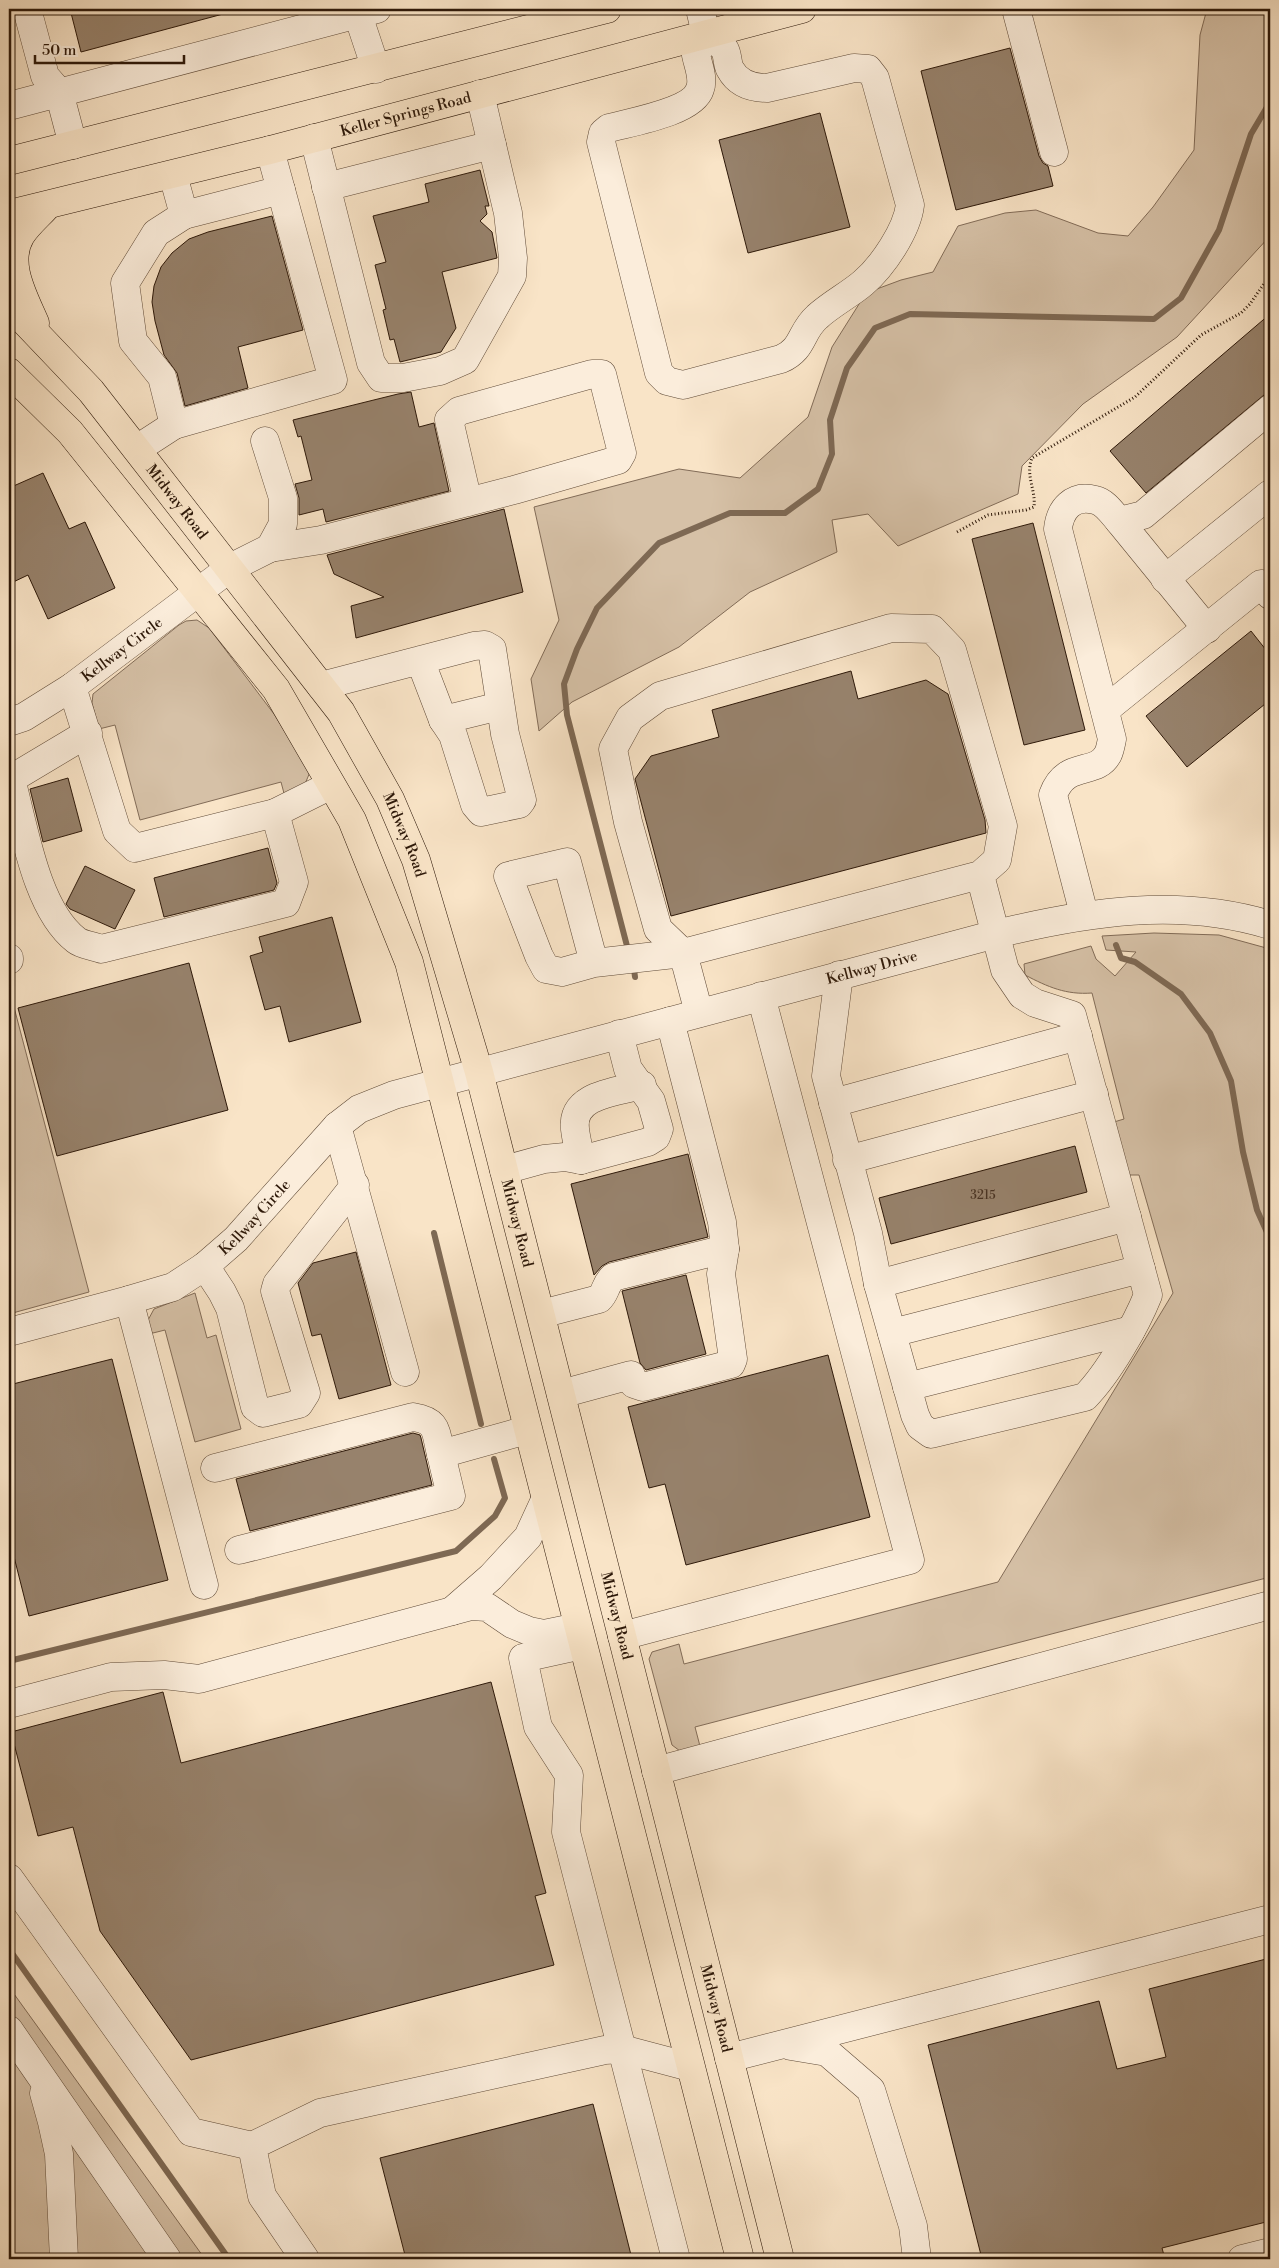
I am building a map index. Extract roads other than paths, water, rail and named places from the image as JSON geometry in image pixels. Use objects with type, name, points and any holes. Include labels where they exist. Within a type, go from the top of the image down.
[{"type":"main road","points":[[9,161],[607,9]]},
{"type":"main road","name":"Keller Springs Road","points":[[9,214],[173,175],[480,94],[703,22],[802,9]]},
{"type":"main road","points":[[40,336],[16,279],[15,256],[20,236],[47,206]]},
{"type":"main road","name":"Midway Road","points":[[9,305],[92,391],[341,712],[390,799],[416,860],[479,1072],[542,1314],[780,2259]]},
{"type":"main road","points":[[9,372],[70,432],[276,689],[352,820],[410,962],[527,1430],[740,2259]]},
{"type":"main road","points":[[580,1636],[622,1636]]},
{"type":"main road","points":[[690,2067],[729,2058]]},
{"type":"street","points":[[26,9],[45,76],[59,92],[73,145]]},
{"type":"street","points":[[1016,9],[1054,152]]},
{"type":"street","points":[[9,106],[364,10],[376,69]]},
{"type":"street","points":[[703,22],[726,52],[730,69],[743,84],[756,88],[768,88],[854,68],[868,69],[875,78],[910,205],[908,220],[880,265],[864,282],[817,316],[807,327],[802,341],[792,354],[781,359],[683,385],[667,382],[659,373],[601,142],[603,133],[610,128],[680,108],[695,97],[700,90],[702,78],[696,55],[703,22]]},
{"type":"street","points":[[314,138],[371,363],[381,378],[404,378],[440,371],[464,360],[512,276],[508,213],[480,94]]},
{"type":"street","points":[[326,187],[492,145]]},
{"type":"street","points":[[137,449],[174,425],[333,380],[270,150]]},
{"type":"street","points":[[173,175],[184,215]]},
{"type":"street","points":[[174,425],[162,377],[133,341],[125,283],[156,233],[184,215],[281,190]]},
{"type":"street","name":"Kellway Circle","points":[[9,722],[24,717],[72,687],[198,590],[230,568],[270,548],[321,540],[468,502],[618,460],[622,453],[602,374],[592,374],[459,411],[449,420],[468,502]]},
{"type":"street","points":[[1119,521],[1143,515],[1270,409]]},
{"type":"street","points":[[265,441],[283,498],[283,524],[270,548]]},
{"type":"street","points":[[1166,579],[1270,494]]},
{"type":"street","points":[[1084,914],[1053,795],[1058,781],[1072,772],[1095,766],[1108,756],[1112,739],[1058,529],[1059,516],[1065,507],[1080,500],[1095,500],[1106,506],[1207,629]]},
{"type":"street","points":[[1105,710],[1207,629],[1267,585]]},
{"type":"street","points":[[594,963],[683,953],[980,875],[997,860],[1003,826],[952,650],[932,629],[891,628],[660,696],[630,718],[613,749],[628,822],[658,930],[683,953],[699,1013]]},
{"type":"street","points":[[321,686],[420,660],[485,645],[492,649],[505,734],[522,800],[519,804],[481,812],[475,805],[453,735],[443,720],[420,660]]},
{"type":"street","points":[[72,687],[117,831],[135,848],[275,813],[331,785]]},
{"type":"street","points":[[443,720],[500,706]]},
{"type":"street","points":[[88,734],[11,780],[41,892],[62,924],[77,941],[101,949],[286,903],[294,882],[275,813]]},
{"type":"street","points":[[839,975],[826,1076],[868,1233],[878,1284],[907,1388],[920,1426],[931,1434],[1086,1397],[1095,1387],[1131,1330],[1148,1295],[1072,1015],[1035,1003],[1022,995],[1005,970],[980,875]]},
{"type":"street","name":"Kellway Drive","points":[[479,1072],[839,975],[996,934],[1084,914],[1147,909],[1197,911],[1244,917],[1270,924]]},
{"type":"street","points":[[622,1636],[910,1560],[761,996]]},
{"type":"street","points":[[561,1394],[632,1376],[634,1384],[643,1387],[730,1364],[734,1354],[721,1274],[725,1249],[722,1222],[670,1021]]},
{"type":"street","points":[[504,1170],[558,1158],[581,1160],[648,1142],[656,1138],[658,1129],[651,1101],[642,1085],[628,1069],[619,1034]]},
{"type":"street","points":[[833,1103],[1078,1036]]},
{"type":"street","name":"Kellway Circle","points":[[9,1332],[173,1287],[205,1266],[236,1239],[337,1126],[359,1109],[394,1095],[479,1072]]},
{"type":"street","points":[[581,1160],[575,1128],[576,1115],[581,1106],[590,1099],[642,1085]]},
{"type":"street","points":[[847,1160],[1094,1094]]},
{"type":"street","points":[[337,1126],[404,1372]]},
{"type":"street","points":[[205,1266],[230,1308],[255,1407],[264,1413],[299,1404],[306,1393],[275,1291],[277,1284],[354,1185]]},
{"type":"street","points":[[878,1284],[1127,1218]]},
{"type":"street","points":[[542,1314],[599,1299],[603,1296],[606,1283],[613,1277],[725,1249]]},
{"type":"street","points":[[892,1333],[1141,1269]]},
{"type":"street","points":[[129,1300],[204,1585]]},
{"type":"street","points":[[907,1388],[1131,1330]]},
{"type":"street","points":[[215,1468],[413,1417],[427,1419],[434,1426],[452,1496],[239,1550]]},
{"type":"street","points":[[441,1454],[527,1430]]},
{"type":"street","points":[[452,1610],[491,1577],[528,1537],[545,1500]]},
{"type":"street","points":[[656,1770],[1270,1605]]},
{"type":"street","points":[[9,1704],[112,1677],[164,1675],[199,1679],[471,1606],[487,1607],[512,1624],[529,1631],[544,1634],[580,1636]]},
{"type":"street","points":[[580,1636],[522,1658],[538,1727],[569,1775],[566,1832],[676,2259]]},
{"type":"street","points":[[9,1878],[191,2132],[252,2146],[320,2113],[605,2050],[622,2049],[690,2067]]},
{"type":"street","points":[[729,2058],[1270,1919]]},
{"type":"street","points":[[9,2030],[167,2259]]},
{"type":"street","points":[[782,2044],[827,2052],[871,2090],[913,2226],[917,2259]]},
{"type":"street","points":[[35,2068],[52,2122],[59,2154],[64,2259]]},
{"type":"street","points":[[252,2146],[262,2196],[305,2259]]},
{"type":"street","points":[[1242,2259],[1270,2252]]},
{"type":"waterway","points":[[627,946],[567,715],[564,684],[577,649],[597,608],[659,543],[730,513],[785,513],[818,489],[832,454],[830,420],[847,368],[875,328],[910,314],[1154,319],[1181,298],[1219,230],[1251,134],[1270,102]]},
{"type":"waterway","points":[[1116,945],[1121,958],[1135,962],[1181,994],[1210,1033],[1231,1081],[1243,1152],[1257,1210],[1270,1239]]},
{"type":"waterway","points":[[634,969],[635,977]]},
{"type":"waterway","points":[[434,1233],[481,1424]]},
{"type":"waterway","points":[[9,1661],[456,1551],[495,1516],[505,1498],[494,1459]]},
{"type":"waterway","points":[[9,1949],[229,2259]]}]
